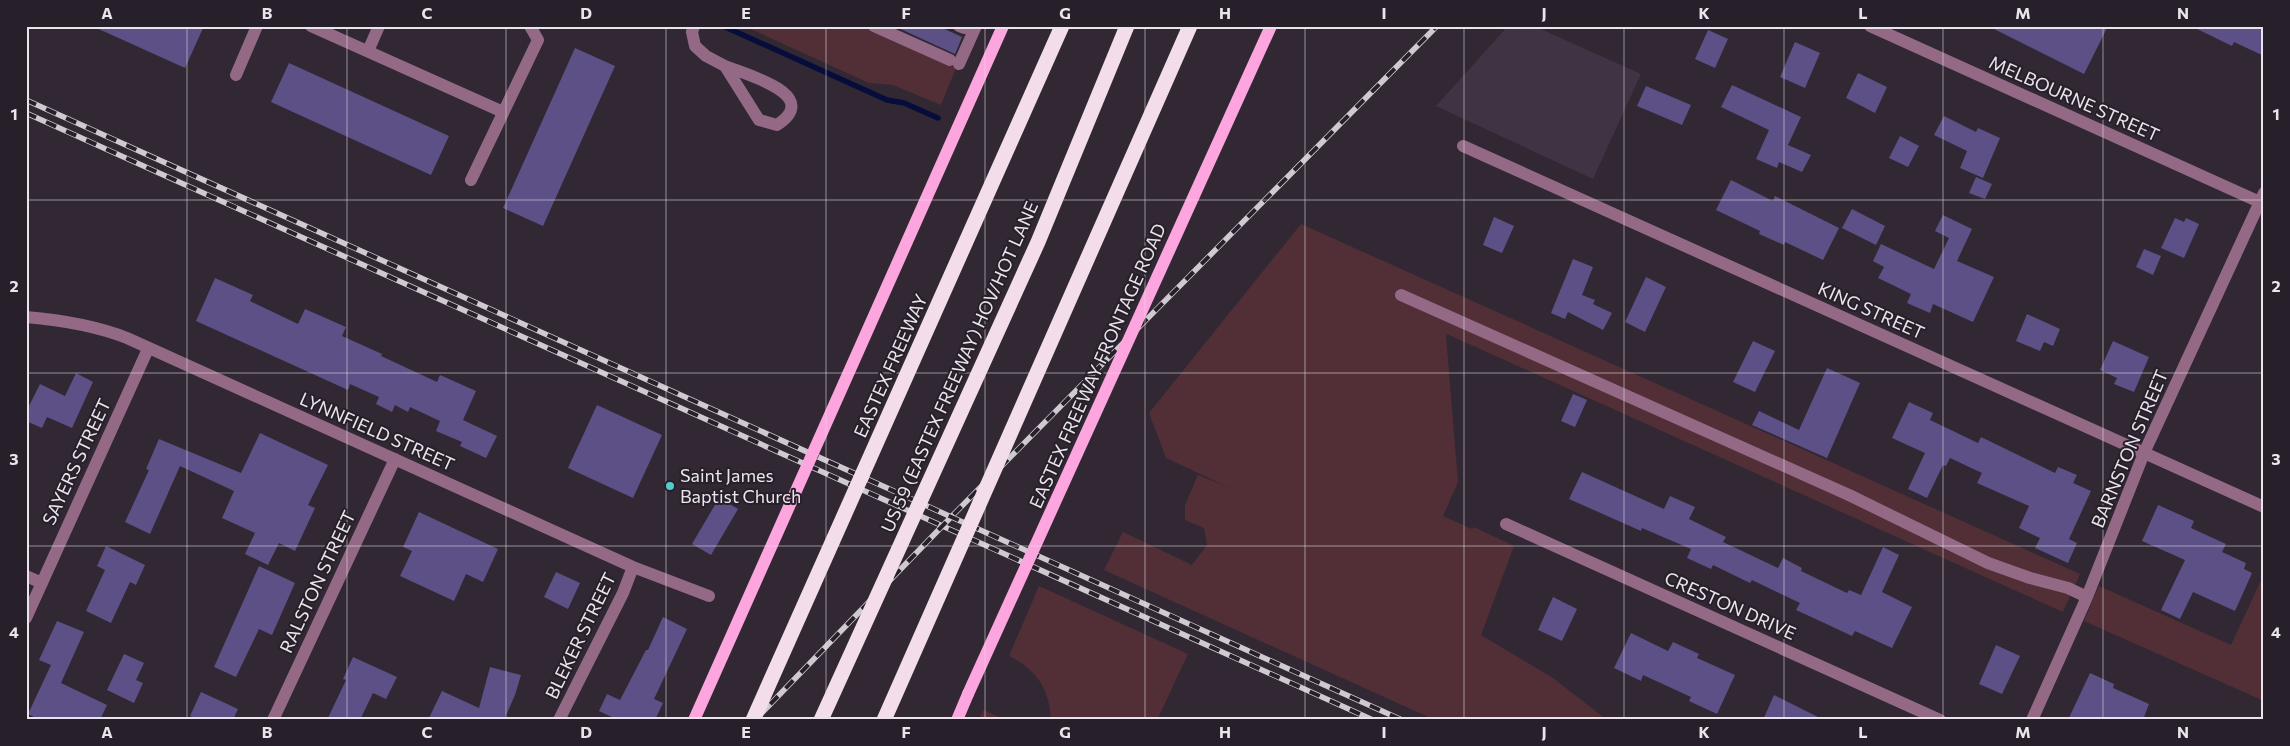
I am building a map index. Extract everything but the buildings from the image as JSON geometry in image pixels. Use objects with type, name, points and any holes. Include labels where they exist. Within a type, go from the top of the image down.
[{"type":"highway","name":"EASTEX FREEWAY","points":[[753,720],[1062,26]]},
{"type":"highway","name":"US 59 (EASTEX FREEWAY) HOV/HOT LANE","points":[[821,720],[1038,242],[1127,26]]},
{"type":"highway","points":[[884,720],[1190,26]]},
{"type":"main road","points":[[694,720],[1003,26]]},
{"type":"main road","name":"EASTEX FREEWAY FRONTAGE ROAD","points":[[957,720],[1271,26]]},
{"type":"street","points":[[236,75],[257,26]]},
{"type":"street","points":[[311,26],[503,112]]},
{"type":"street","points":[[368,51],[379,26]]},
{"type":"street","points":[[472,180],[538,40],[530,26]]},
{"type":"street","points":[[874,26],[954,62],[966,27]]},
{"type":"street","name":"MELBOURNE STREET","points":[[1870,26],[2262,200]]},
{"type":"street","points":[[693,29],[695,46],[706,56],[725,66],[778,87],[786,94],[790,102],[790,111],[786,120],[777,125],[759,120],[725,66]]},
{"type":"street","name":"KING STREET","points":[[1463,146],[2264,507]]},
{"type":"street","name":"BARNSTON STREET","points":[[2032,720],[2087,597],[2144,453],[2262,200]]},
{"type":"street","points":[[1401,295],[1849,495],[1988,563],[2030,578],[2068,588],[2087,597]]},
{"type":"street","name":"LYNNFIELD STREET","points":[[26,317],[64,321],[100,328],[633,567],[709,596]]},
{"type":"street","name":"SAYERS STREET","points":[[26,618],[148,349]]},
{"type":"street","name":"RALSTON STREET","points":[[273,720],[395,459]]},
{"type":"street","name":"CRESTON DRIVE","points":[[1506,524],[1940,720]]},
{"type":"street","name":"BLEKER STREET","points":[[559,720],[619,601],[633,567]]},
{"type":"street","points":[[26,576],[42,583]]},
{"type":"shaded area","points":[[744,26],[865,26],[956,68],[941,105],[893,85],[869,83]]},
{"type":"shaded area","points":[[1508,26],[1534,26],[1641,74],[1593,179],[1436,106]]},
{"type":"shaded area","points":[[1301,224],[2080,574],[2063,612],[1447,334],[1458,482],[1443,516],[1472,529],[1474,527],[1514,546],[1481,635],[1553,678],[1607,720],[1435,720],[1104,570],[1123,532],[1192,565],[1207,545],[1204,528],[1185,520],[1185,505],[1198,475],[1230,488],[1166,458],[1149,413]]},
{"type":"shaded area","points":[[2264,574],[2264,701],[2084,621],[2099,586],[2231,645]]},
{"type":"shaded area","points":[[1039,586],[1188,654],[1157,720],[1051,720],[1048,699],[1040,681],[1027,667],[1009,656]]},
{"type":"shaded area","points":[[983,710],[1006,720],[979,720]]},
{"type":"waterway","points":[[723,26],[887,100],[904,103],[938,118]]},
{"type":"railway","points":[[755,720],[952,516],[1437,26]]},
{"type":"railway","points":[[26,100],[1402,720]]},
{"type":"railway","points":[[26,113],[1373,720]]},
{"type":"place","name":"Saint James Baptist Church","points":[[670,486]]}]
